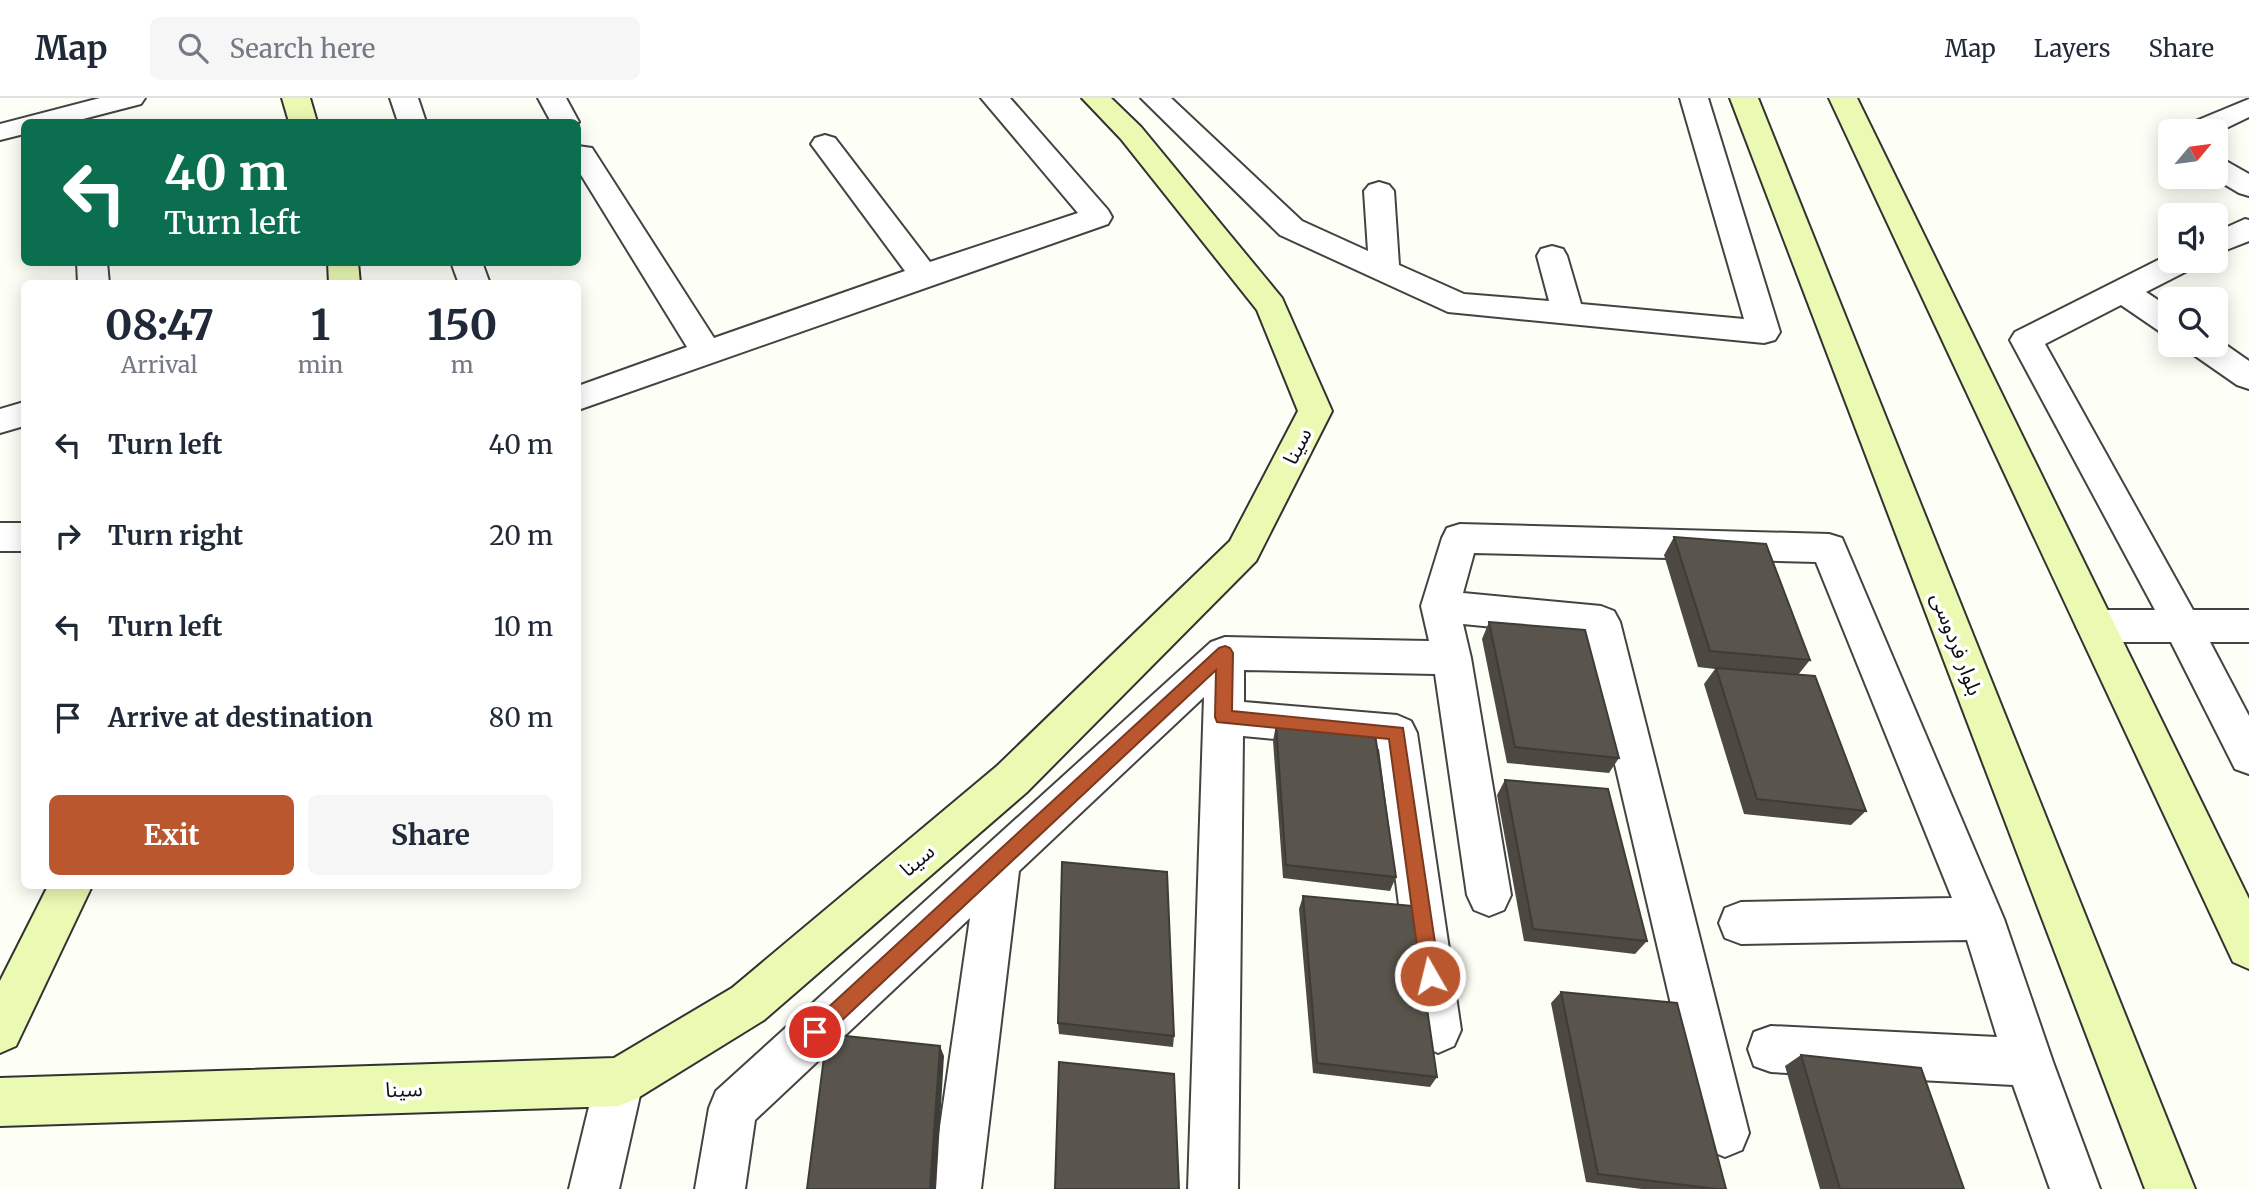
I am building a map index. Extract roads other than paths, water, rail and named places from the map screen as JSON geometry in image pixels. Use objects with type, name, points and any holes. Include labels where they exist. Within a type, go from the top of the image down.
[{"type":"main road","points":[[296,98],[302,119]]},
{"type":"main road","name":"سینا","points":[[0,1102],[619,1082],[748,1004],[1012,779],[1243,551],[1315,411],[1271,306],[1131,133],[1096,98]]},
{"type":"main road","name":"بلوار فردوسی","points":[[1744,98],[2170,1189]]},
{"type":"main road","points":[[1843,98],[2249,947]]},
{"type":"main road","points":[[0,1030],[69,889]]},
{"type":"street","points":[[69,119],[131,98]]},
{"type":"street","points":[[404,98],[411,119]]},
{"type":"street","points":[[552,98],[563,119]]},
{"type":"street","points":[[581,397],[924,275],[1097,217],[995,98]]},
{"type":"street","points":[[1155,98],[1291,228],[1459,304],[1765,332],[1694,98]]},
{"type":"street","points":[[2222,119],[2249,107]]},
{"type":"street","points":[[0,132],[21,127]]},
{"type":"street","points":[[825,144],[924,275]]},
{"type":"street","points":[[581,154],[706,352]]},
{"type":"street","points":[[2228,174],[2249,187]]},
{"type":"street","points":[[1379,191],[1384,270]]},
{"type":"street","points":[[2228,238],[2245,229],[2249,231]]},
{"type":"street","points":[[1552,256],[1568,314]]},
{"type":"street","points":[[2158,273],[2026,340],[2182,625],[2249,756]]},
{"type":"street","points":[[2123,291],[2158,315]]},
{"type":"street","points":[[2220,357],[2249,377]]},
{"type":"street","points":[[0,421],[21,415]]},
{"type":"street","points":[[0,537],[21,537]]},
{"type":"street","points":[[1489,895],[1452,658],[1440,606],[1460,538],[1829,548],[1982,919],[2029,1062],[2075,1189]]},
{"type":"street","points":[[1440,606],[1601,622],[1724,1133]]},
{"type":"street","points":[[2095,626],[2249,626]]},
{"type":"street","points":[[720,1189],[733,1108],[1225,653],[1452,658]]},
{"type":"street","points":[[1213,1189],[1225,653]]},
{"type":"street","points":[[1223,717],[1397,733],[1438,1030]]},
{"type":"street","points":[[956,1189],[999,862]]},
{"type":"street","points":[[1741,923],[1982,919]]},
{"type":"street","points":[[1771,1049],[2029,1062]]},
{"type":"street","points":[[594,1189],[619,1082]]}]
